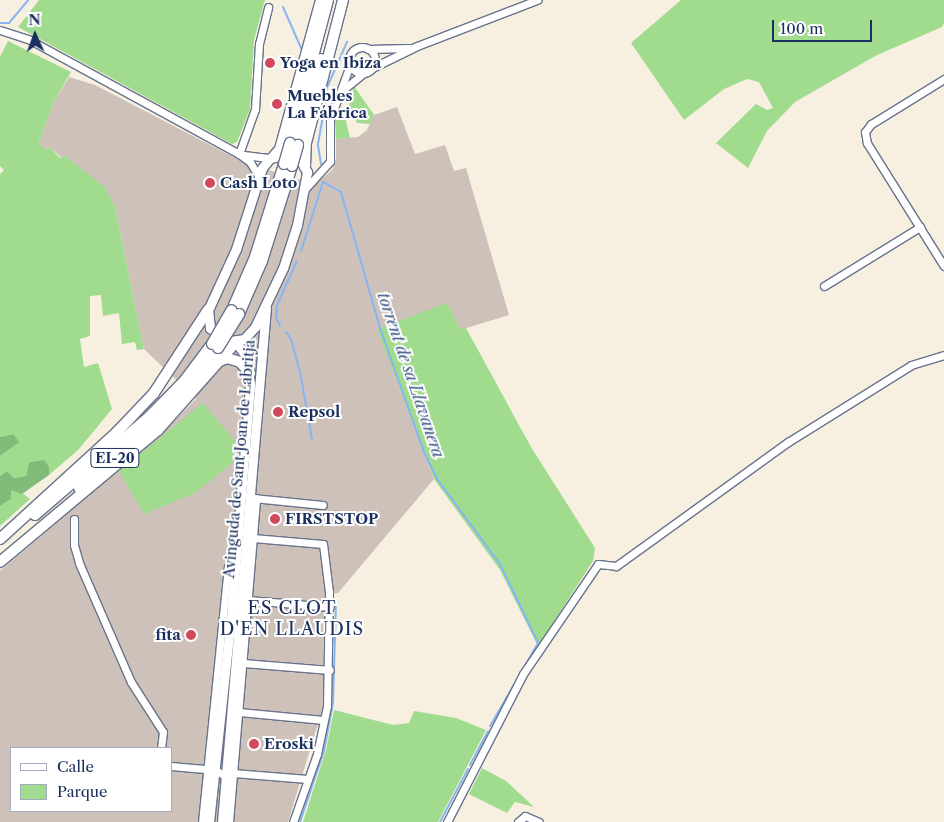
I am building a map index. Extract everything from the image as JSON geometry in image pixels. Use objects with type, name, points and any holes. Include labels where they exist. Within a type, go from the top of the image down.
[{"type":"highway","points":[[272,157],[280,149],[321,0]]},
{"type":"highway","name":"EI-20","points":[[294,144],[328,0]]},
{"type":"highway","name":"EI-20","points":[[0,556],[157,420],[215,346],[235,312],[288,165],[336,0]]},
{"type":"highway","points":[[305,168],[306,143],[343,0]]},
{"type":"highway","points":[[0,539],[117,432],[154,393],[208,310]]},
{"type":"highway","points":[[0,562],[144,443],[177,412],[236,342]]},
{"type":"highway","name":"EI-20","points":[[0,546],[150,416],[215,346]]},
{"type":"highway","points":[[220,361],[227,358],[240,362],[250,373]]},
{"type":"main road","points":[[272,157],[295,158],[305,168],[306,188],[288,253],[266,308],[250,334],[236,342],[213,331],[208,322],[208,310],[236,249],[258,176],[272,157]]},
{"type":"main road","name":"Avinguda de Sant Joan de Labritja","points":[[222,822],[230,775],[253,498],[266,308]]},
{"type":"main road","name":"Avinguda de Sant Joan de Labritja","points":[[209,822],[211,770],[236,555],[250,373],[246,356],[236,342]]},
{"type":"street","points":[[342,91],[372,68],[417,46],[537,0]]},
{"type":"street","points":[[239,154],[255,109],[259,44],[268,8]]},
{"type":"street","points":[[0,30],[30,40],[239,154],[250,162],[258,176]]},
{"type":"street","points":[[306,188],[323,171],[332,153],[330,128],[332,108],[342,91],[353,51],[368,48],[417,46]]},
{"type":"street","points":[[368,48],[374,56],[372,68]]},
{"type":"street","points":[[350,65],[355,70],[364,73]]},
{"type":"street","points":[[944,79],[871,124],[865,132],[867,143],[944,266]]},
{"type":"street","points":[[239,154],[260,160],[272,157]]},
{"type":"street","points":[[305,168],[323,171]]},
{"type":"street","points":[[824,286],[920,227]]},
{"type":"street","points":[[447,822],[523,674],[574,595],[598,564],[616,566],[788,442],[911,365],[944,355]]},
{"type":"street","points":[[253,498],[323,505]]},
{"type":"street","name":"Avinguda de Sant Joan de Labritja","points":[[229,822],[230,775],[239,712],[249,600],[253,538],[253,498]]},
{"type":"street","points":[[74,519],[74,545],[78,563],[131,682],[163,732],[161,747]]},
{"type":"street","points":[[253,538],[322,544],[330,606],[330,670],[324,720],[308,779],[293,822]]},
{"type":"street","points":[[249,600],[330,606]]},
{"type":"street","points":[[243,663],[330,670]]},
{"type":"street","points":[[239,712],[324,720]]},
{"type":"street","points":[[172,766],[211,770],[230,775],[308,779]]},
{"type":"street","name":"Avinguda de Sant Joan de Labritja","points":[[202,822],[211,770]]},
{"type":"street","points":[[518,822],[525,816],[539,822]]},
{"type":"shaded area","points":[[69,77],[95,85],[241,161],[315,185],[332,170],[336,162],[336,139],[358,137],[367,130],[374,115],[397,107],[415,154],[445,145],[454,171],[466,168],[509,315],[460,330],[395,376],[434,479],[338,593],[326,595],[324,704],[288,822],[0,822],[0,571],[159,436],[196,399],[144,349],[115,207],[51,148],[44,149],[39,143],[53,103]]},
{"type":"green space","points":[[39,0],[265,0],[254,40],[250,109],[237,142],[232,144],[18,27]]},
{"type":"green space","points":[[681,0],[944,0],[944,23],[942,27],[877,55],[795,102],[767,131],[748,168],[716,143],[756,104],[767,110],[773,108],[759,82],[747,79],[724,89],[684,120],[631,43]]},
{"type":"green space","points":[[8,41],[71,72],[53,103],[39,143],[45,149],[51,148],[60,158],[65,156],[105,187],[115,207],[144,349],[137,350],[135,342],[122,344],[119,313],[103,316],[101,295],[90,296],[90,336],[80,339],[84,367],[98,363],[112,409],[79,449],[49,475],[49,467],[43,460],[29,462],[26,476],[14,478],[7,471],[0,476],[0,456],[18,442],[13,434],[0,437],[0,174],[4,170],[0,166],[0,57]]},
{"type":"green space","points":[[354,86],[374,115],[370,124],[357,123],[349,105]]},
{"type":"green space","points":[[340,115],[345,117],[350,138],[336,139],[335,118]]},
{"type":"green space","points":[[447,303],[460,329],[466,328],[531,447],[595,548],[593,561],[538,646],[500,570],[434,479],[377,329]]},
{"type":"green space","points":[[203,403],[235,441],[232,463],[195,493],[144,514],[119,471]]},
{"type":"green space","points":[[13,434],[19,442],[0,456],[0,437]]},
{"type":"green space","points":[[44,460],[49,467],[49,475],[22,494],[11,490],[11,499],[0,506],[0,476],[7,471],[14,478],[26,476],[29,462]]},
{"type":"green space","points":[[17,489],[30,499],[0,526],[0,506],[11,499],[11,490]]},
{"type":"green space","points":[[334,710],[393,725],[409,723],[414,711],[456,718],[486,730],[438,822],[303,822],[326,750]]},
{"type":"green space","points":[[482,768],[506,781],[534,807],[515,802],[507,813],[469,794]]},
{"type":"waterway","points":[[0,23],[9,23],[28,0]]},
{"type":"waterway","name":"torrent de sa Llavanera","points":[[283,7],[302,50]]},
{"type":"waterway","name":"torrent de sa Llavanera","points":[[321,164],[318,144],[326,99],[325,92],[347,42]]},
{"type":"waterway","name":"torrent de sa Llavanera","points":[[301,251],[323,182],[341,192],[380,328],[424,452],[437,479],[500,564],[538,643],[490,726]]},
{"type":"waterway","points":[[280,326],[276,317],[277,305],[297,261]]},
{"type":"waterway","points":[[286,332],[291,339],[301,377],[312,439]]},
{"type":"waterway","points":[[300,822],[324,751],[333,703],[336,601]]},
{"type":"waterway","name":"torrent de sa Llavanera","points":[[470,765],[488,731]]},
{"type":"waterway","name":"torrent de sa Llavanera","points":[[440,822],[468,769]]},
{"type":"place","name":"Yoga en Ibiza","points":[[270,63]]},
{"type":"place","name":"Muebles La Fábrica","points":[[277,104]]},
{"type":"place","name":"Cash Loto","points":[[210,183]]},
{"type":"place","name":"Repsol","points":[[278,412]]},
{"type":"place","name":"FIRSTSTOP","points":[[275,519]]},
{"type":"place","name":"fita","points":[[191,635]]},
{"type":"place","name":"Eroski","points":[[254,744]]},
{"type":"district","name":"ES CLOT D'EN LLAUDIS","points":[[292,619]]}]
